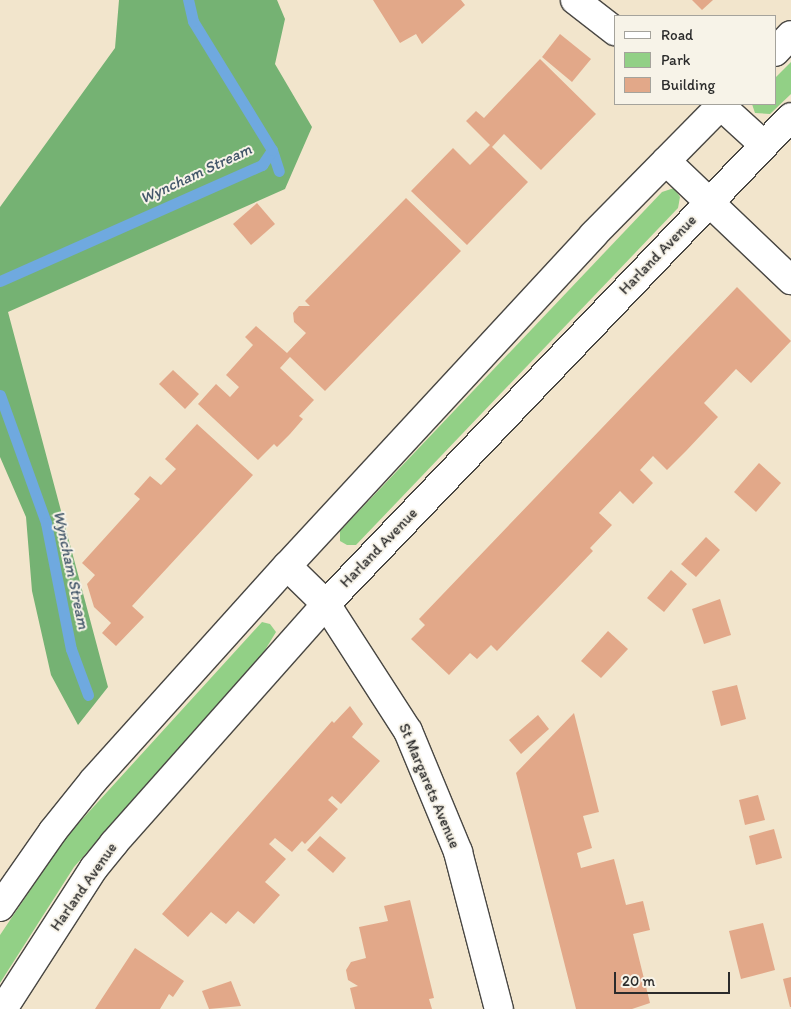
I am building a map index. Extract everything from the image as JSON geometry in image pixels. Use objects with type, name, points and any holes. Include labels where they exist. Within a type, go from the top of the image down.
[{"type":"street","points":[[575,0],[614,30]]},
{"type":"street","points":[[776,51],[791,35]]},
{"type":"street","points":[[0,907],[53,831],[94,780],[287,566],[593,235],[720,105]]},
{"type":"street","points":[[722,105],[764,145]]},
{"type":"street","name":"Harland Avenue","points":[[3,1009],[114,843],[326,604],[791,117]]},
{"type":"street","points":[[666,161],[791,280]]},
{"type":"street","name":"St Margarets Avenue","points":[[287,566],[326,604],[408,731],[458,852],[499,1009]]},
{"type":"green space","points":[[119,0],[277,0],[285,19],[275,64],[312,127],[285,189],[8,312],[108,687],[78,725],[51,675],[32,591],[26,517],[0,457],[0,207],[115,48]]},
{"type":"green space","points":[[791,62],[791,94],[770,114],[755,113],[752,105],[776,105],[776,77]]},
{"type":"green space","points":[[674,188],[680,197],[678,208],[356,545],[347,545],[340,541],[340,531],[662,192]]},
{"type":"green space","points":[[262,622],[270,624],[276,632],[262,655],[74,867],[0,983],[0,935],[66,837]]},
{"type":"building","points":[[373,0],[461,0],[465,5],[422,44],[416,34],[400,43]]},
{"type":"building","points":[[692,0],[713,0],[702,10]]},
{"type":"building","points":[[560,34],[591,59],[572,82],[542,57]]},
{"type":"building","points":[[540,59],[596,114],[541,170],[504,134],[492,147],[528,182],[467,245],[411,191],[453,148],[470,165],[490,145],[466,121],[476,111],[484,118]]},
{"type":"building","points":[[406,198],[461,251],[325,391],[290,357],[280,368],[314,400],[299,416],[303,419],[290,434],[277,447],[274,444],[258,460],[198,404],[216,384],[230,397],[239,387],[226,375],[253,345],[245,337],[256,326],[287,353],[306,333],[294,322],[293,313],[299,306],[310,306],[305,301]]},
{"type":"building","points":[[257,203],[275,224],[251,245],[233,224]]},
{"type":"building","points":[[737,287],[791,341],[751,383],[736,369],[704,403],[718,417],[686,451],[667,470],[653,456],[640,470],[653,483],[633,504],[620,491],[599,513],[612,525],[590,548],[593,551],[497,651],[491,645],[477,659],[470,653],[449,675],[411,639],[425,625],[419,619]]},
{"type":"building","points":[[173,370],[199,394],[185,409],[159,384]]},
{"type":"building","points":[[197,424],[253,475],[132,606],[144,617],[116,646],[102,633],[111,623],[94,607],[87,584],[95,575],[82,563],[140,499],[134,494],[150,476],[161,485],[176,469],[165,459]]},
{"type":"building","points":[[759,463],[781,483],[756,512],[734,492]]},
{"type":"building","points":[[706,537],[720,550],[696,577],[681,564]]},
{"type":"building","points":[[671,570],[687,584],[664,612],[647,598]]},
{"type":"building","points":[[720,599],[731,635],[704,644],[692,609]]},
{"type":"building","points":[[608,631],[628,649],[601,678],[581,661]]},
{"type":"building","points":[[737,685],[746,719],[721,726],[712,691]]},
{"type":"building","points":[[350,706],[363,724],[352,737],[380,761],[341,804],[332,796],[328,800],[338,809],[305,844],[302,841],[292,852],[275,838],[269,844],[286,859],[265,882],[280,895],[254,924],[238,911],[226,924],[211,912],[188,937],[162,914],[332,721],[334,723]]},
{"type":"building","points":[[574,713],[599,812],[583,816],[592,848],[577,853],[581,868],[614,859],[626,905],[643,901],[650,930],[633,934],[650,1003],[632,1009],[576,1009],[516,773]]},
{"type":"building","points":[[538,715],[549,729],[521,754],[509,740]]},
{"type":"building","points":[[758,795],[765,820],[745,825],[739,800]]},
{"type":"building","points":[[774,829],[782,858],[756,865],[749,836]]},
{"type":"building","points":[[320,836],[346,858],[333,873],[307,850]]},
{"type":"building","points":[[410,900],[434,998],[429,999],[432,1009],[355,1009],[350,988],[358,986],[348,980],[346,970],[351,962],[366,958],[359,927],[388,921],[384,906]]},
{"type":"building","points":[[763,923],[775,970],[741,979],[729,931]]},
{"type":"building","points":[[135,948],[184,981],[173,997],[169,994],[160,1009],[95,1009]]},
{"type":"building","points":[[791,977],[791,1007],[790,1007],[783,979]]},
{"type":"building","points":[[231,981],[241,1006],[209,1009],[202,991]]},
{"type":"waterway","name":"Wyncham Stream","points":[[0,281],[262,165],[272,150],[193,21],[188,0]]},
{"type":"waterway","points":[[272,150],[279,171]]},
{"type":"waterway","name":"Wyncham Stream","points":[[0,395],[46,523],[71,649],[88,695]]}]
